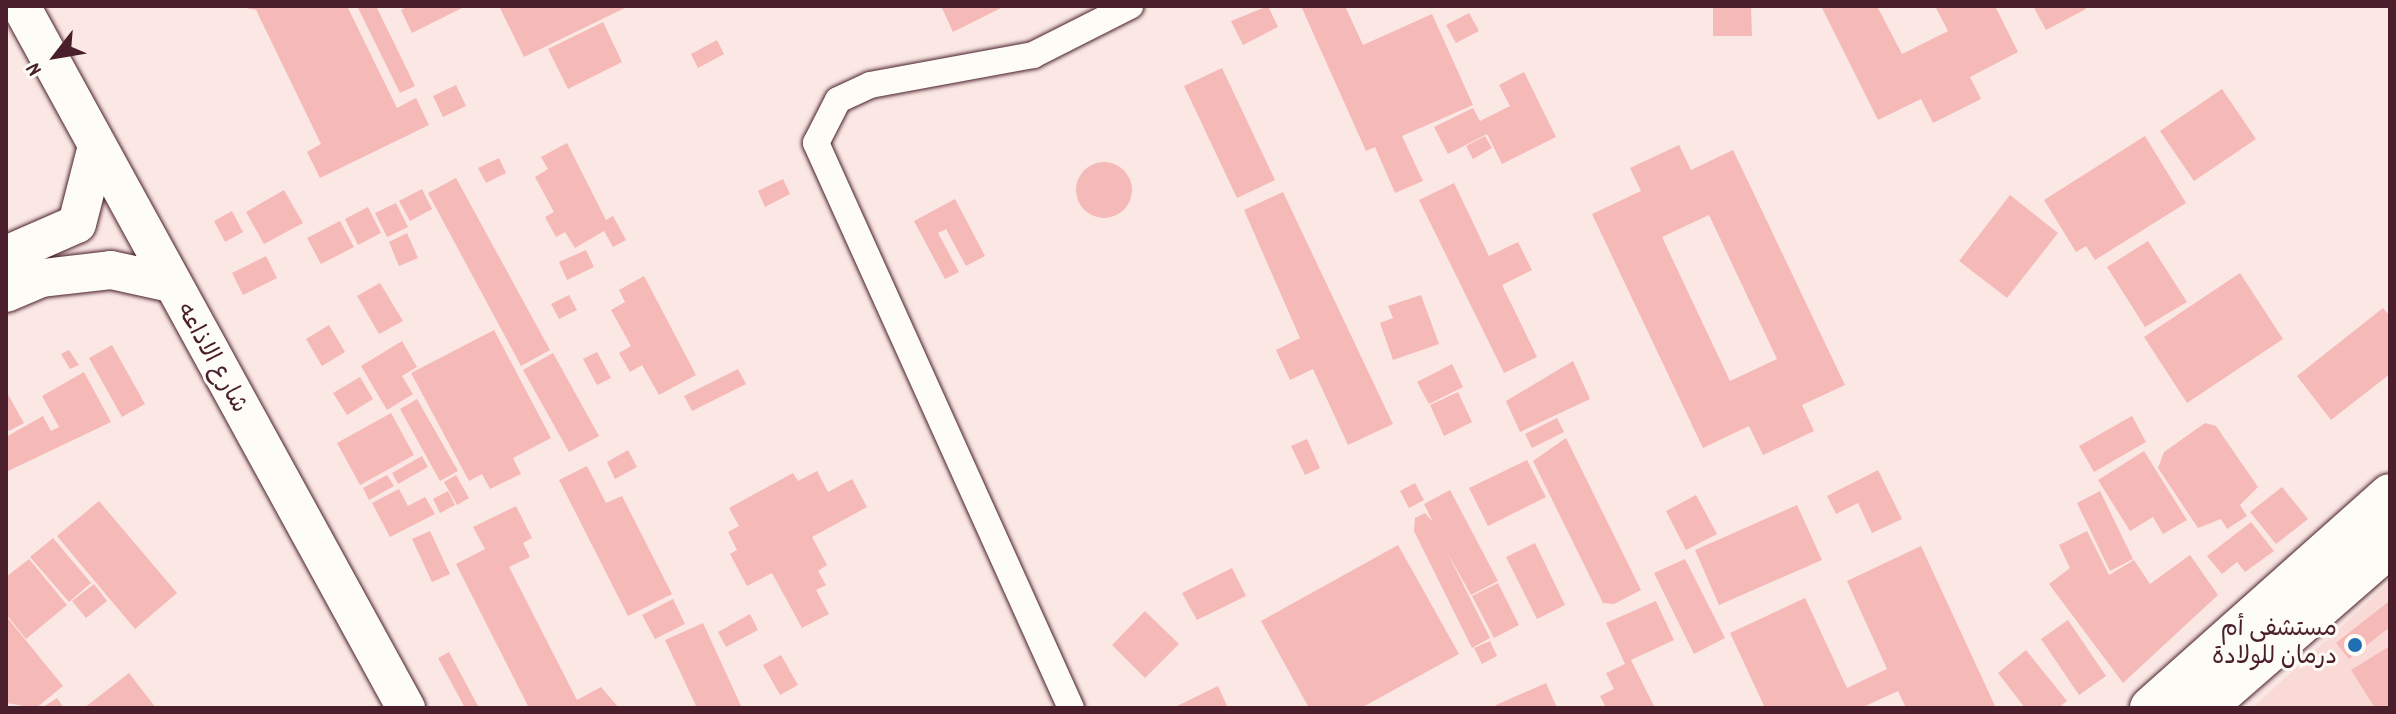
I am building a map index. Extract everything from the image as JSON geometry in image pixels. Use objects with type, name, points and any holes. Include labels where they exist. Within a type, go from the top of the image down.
[{"type":"main road","points":[[2151,708],[2390,495]]},
{"type":"main road","points":[[2204,708],[2390,546]]},
{"type":"street","name":"شارع الاذاعه","points":[[21,6],[166,282],[406,708]]},
{"type":"street","points":[[1071,708],[816,143],[838,100],[870,85],[1033,55],[1130,6]]},
{"type":"street","points":[[6,255],[77,224],[97,146]]},
{"type":"street","points":[[6,293],[42,278],[99,271],[166,282]]},
{"type":"shaded area","name":"مستشفى أم درمان للولادة","points":[[2390,582],[2390,708],[2252,708]]},
{"type":"building","points":[[236,6],[347,6],[397,108],[416,98],[429,125],[320,178],[307,152],[321,144],[256,10]]},
{"type":"building","points":[[357,6],[376,6],[415,86],[400,93]]},
{"type":"building","points":[[408,6],[466,6],[412,33],[401,10]]},
{"type":"building","points":[[499,6],[629,6],[524,57]]},
{"type":"building","points":[[941,6],[1005,6],[953,32]]},
{"type":"building","points":[[1268,6],[1278,27],[1243,45],[1231,21]]},
{"type":"building","points":[[1301,6],[1345,6],[1363,45],[1432,14],[1473,105],[1402,136],[1423,181],[1395,193],[1375,147],[1366,151]]},
{"type":"building","points":[[1713,6],[1751,6],[1752,36],[1713,36]]},
{"type":"building","points":[[1821,6],[1877,6],[1902,54],[1948,31],[1935,6],[1995,6],[2018,52],[1970,77],[1981,99],[1933,123],[1921,99],[1878,120]]},
{"type":"building","points":[[2033,6],[2084,6],[2086,9],[2046,30]]},
{"type":"building","points":[[1469,13],[1479,31],[1456,43],[1446,25]]},
{"type":"building","points":[[603,22],[622,62],[568,89],[548,49]]},
{"type":"building","points":[[717,40],[724,54],[698,68],[691,54]]},
{"type":"building","points":[[1222,68],[1275,180],[1237,198],[1184,86]]},
{"type":"building","points":[[1524,72],[1556,137],[1502,164],[1487,134],[1448,154],[1434,127],[1473,108],[1480,121],[1510,106],[1499,85]]},
{"type":"building","points":[[456,85],[466,106],[443,117],[433,96]]},
{"type":"building","points":[[2222,89],[2256,139],[2194,181],[2160,131]]},
{"type":"building","points":[[1485,136],[1492,148],[1473,159],[1466,146]]},
{"type":"building","points":[[2145,136],[2186,203],[2095,260],[2086,246],[2076,252],[2044,200]]},
{"type":"building","points":[[567,143],[606,220],[613,216],[626,240],[613,247],[604,231],[575,248],[565,232],[556,237],[545,217],[554,212],[535,177],[548,169],[541,157]]},
{"type":"building","points":[[1679,145],[1691,170],[1733,150],[1845,385],[1802,405],[1814,431],[1763,455],[1749,426],[1703,448],[1592,214],[1641,191],[1630,168]],"holes":[[[1709,215],[1777,359],[1730,381],[1662,237]]]},
{"type":"building","points":[[499,158],[506,173],[486,183],[478,168]]},
{"type":"building","points":[[1104,162],[1124,170],[1132,190],[1124,210],[1104,218],[1084,210],[1076,190],[1084,170]]},
{"type":"building","points":[[456,178],[550,350],[521,366],[428,193]]},
{"type":"building","points":[[783,179],[790,194],[765,207],[758,191]]},
{"type":"building","points":[[1454,183],[1489,256],[1518,242],[1532,270],[1502,285],[1537,357],[1504,373],[1419,200]]},
{"type":"building","points":[[422,189],[432,209],[410,221],[399,201]]},
{"type":"building","points":[[284,190],[303,223],[264,244],[246,212]]},
{"type":"building","points":[[1283,192],[1393,424],[1348,445],[1313,369],[1290,380],[1276,350],[1300,338],[1244,210]]},
{"type":"building","points":[[2010,195],[2058,233],[2007,298],[1959,261]]},
{"type":"building","points":[[955,199],[985,256],[966,266],[946,229],[938,233],[959,272],[945,279],[914,221]]},
{"type":"building","points":[[396,203],[408,227],[387,237],[375,213]]},
{"type":"building","points":[[368,207],[381,233],[358,245],[345,219]]},
{"type":"building","points":[[232,211],[243,232],[225,242],[214,221]]},
{"type":"building","points":[[340,221],[354,247],[321,264],[307,238]]},
{"type":"building","points":[[407,233],[418,258],[399,266],[389,242]]},
{"type":"building","points":[[2148,241],[2187,302],[2145,327],[2107,267]]},
{"type":"building","points":[[586,250],[594,267],[567,280],[559,262]]},
{"type":"building","points":[[266,256],[277,278],[243,295],[232,273]]},
{"type":"building","points":[[2240,273],[2283,339],[2187,403],[2144,337]]},
{"type":"building","points":[[644,276],[696,375],[659,395],[642,365],[630,372],[619,353],[631,346],[611,310],[625,302],[619,290]]},
{"type":"building","points":[[380,283],[403,321],[379,334],[357,296]]},
{"type":"building","points":[[569,295],[577,310],[559,319],[551,304]]},
{"type":"building","points":[[1421,295],[1439,344],[1393,360],[1380,323],[1393,318],[1388,306]]},
{"type":"building","points":[[2383,308],[2390,316],[2390,374],[2331,420],[2297,376]]},
{"type":"building","points":[[329,325],[345,352],[322,366],[306,339]]},
{"type":"building","points":[[494,330],[551,438],[513,458],[521,474],[490,489],[482,474],[469,481],[411,373]]},
{"type":"building","points":[[402,341],[417,367],[402,376],[413,394],[387,410],[361,366]]},
{"type":"building","points":[[112,345],[145,404],[122,417],[89,358]]},
{"type":"building","points":[[69,350],[79,365],[70,369],[61,354]]},
{"type":"building","points":[[597,352],[611,378],[597,385],[583,359]]},
{"type":"building","points":[[553,353],[599,436],[569,452],[523,370]]},
{"type":"building","points":[[1573,361],[1590,399],[1520,432],[1506,401]]},
{"type":"building","points":[[1452,364],[1463,387],[1429,404],[1417,382]]},
{"type":"building","points":[[738,369],[746,384],[692,411],[684,396]]},
{"type":"building","points":[[84,372],[111,422],[6,472],[6,437],[43,416],[51,431],[59,427],[42,396]]},
{"type":"building","points":[[360,377],[373,399],[347,415],[333,393]]},
{"type":"building","points":[[6,391],[24,423],[9,431],[6,426]]},
{"type":"building","points":[[1458,392],[1472,422],[1444,436],[1430,405]]},
{"type":"building","points":[[417,399],[458,471],[440,481],[400,409]]},
{"type":"building","points":[[391,413],[414,455],[360,485],[337,443]]},
{"type":"building","points":[[2132,416],[2146,442],[2094,472],[2079,446]]},
{"type":"building","points":[[1557,418],[1564,432],[1532,448],[1525,434]]},
{"type":"building","points":[[2205,423],[2216,426],[2258,487],[2240,505],[2247,516],[2227,529],[2221,519],[2198,528],[2158,468],[2164,452]]},
{"type":"building","points":[[1566,438],[1641,590],[1614,604],[1603,603],[1533,461]]},
{"type":"building","points":[[1307,439],[1320,468],[1305,475],[1291,446]]},
{"type":"building","points":[[628,450],[637,467],[615,479],[607,462]]},
{"type":"building","points":[[2144,451],[2187,520],[2163,534],[2153,517],[2130,531],[2098,480]]},
{"type":"building","points":[[422,456],[428,467],[398,484],[392,473]]},
{"type":"building","points":[[1527,460],[1546,497],[1488,526],[1469,488]]},
{"type":"building","points":[[587,466],[606,503],[622,496],[672,594],[628,616],[559,480]]},
{"type":"building","points":[[1878,470],[1902,519],[1872,533],[1858,503],[1836,514],[1827,496]]},
{"type":"building","points":[[817,471],[828,492],[852,479],[867,507],[812,537],[827,565],[818,571],[826,585],[816,590],[829,614],[802,628],[772,573],[747,586],[730,554],[737,550],[728,532],[739,526],[729,508],[793,473],[798,481]]},
{"type":"building","points":[[387,475],[394,486],[369,500],[363,488]]},
{"type":"building","points":[[456,475],[469,498],[457,505],[444,482]]},
{"type":"building","points":[[1415,483],[1424,500],[1409,508],[1400,491]]},
{"type":"building","points":[[2282,487],[2308,519],[2276,544],[2250,512]]},
{"type":"building","points":[[399,489],[408,506],[425,497],[435,514],[390,537],[372,503]]},
{"type":"building","points":[[1450,490],[1498,581],[1471,595],[1446,550],[1490,638],[1472,648],[1414,531],[1415,518],[1425,513],[1433,522],[1424,504]]},
{"type":"building","points":[[448,491],[455,505],[440,513],[433,499]]},
{"type":"building","points":[[2100,491],[2133,559],[2110,571],[2077,503]]},
{"type":"building","points":[[1696,495],[1717,534],[1686,550],[1666,511]]},
{"type":"building","points":[[99,501],[177,593],[135,629],[57,536]]},
{"type":"building","points":[[1797,505],[1822,560],[1719,605],[1695,550]]},
{"type":"building","points":[[516,506],[532,538],[523,543],[530,557],[509,567],[577,700],[601,687],[619,708],[529,708],[456,564],[485,549],[473,527]]},
{"type":"building","points":[[2251,522],[2274,551],[2245,572],[2237,562],[2222,574],[2207,556]]},
{"type":"building","points":[[430,531],[450,574],[432,582],[412,539]]},
{"type":"building","points":[[2087,531],[2109,575],[2134,560],[2150,584],[2190,555],[2218,595],[2123,683],[2049,584],[2070,568],[2059,545]]},
{"type":"building","points":[[53,538],[91,583],[69,602],[30,557]]},
{"type":"building","points":[[1535,543],[1565,605],[1537,619],[1506,557]]},
{"type":"building","points":[[1398,545],[1459,654],[1361,708],[1309,708],[1261,621]]},
{"type":"building","points":[[1921,546],[1996,708],[1906,708],[1898,691],[1861,708],[1765,708],[1730,633],[1805,598],[1847,688],[1887,669],[1847,581]]},
{"type":"building","points":[[29,559],[67,605],[26,639],[6,614],[6,577]]},
{"type":"building","points":[[1685,559],[1725,638],[1694,654],[1654,573]]},
{"type":"building","points":[[1232,568],[1246,596],[1197,620],[1182,593]]},
{"type":"building","points":[[1498,583],[1519,625],[1494,638],[1472,596]]},
{"type":"building","points":[[94,584],[107,601],[86,618],[72,601]]},
{"type":"building","points":[[673,599],[685,624],[655,639],[642,615]]},
{"type":"building","points":[[1656,601],[1674,640],[1631,660],[1655,708],[1606,708],[1600,696],[1614,689],[1606,673],[1625,664],[1606,623]]},
{"type":"building","points":[[2388,602],[2390,627],[2349,659],[2336,643]]},
{"type":"building","points":[[1145,611],[1179,644],[1145,678],[1112,645]]},
{"type":"building","points":[[750,614],[758,630],[726,647],[718,632]]},
{"type":"building","points":[[6,616],[63,686],[36,708],[6,703]]},
{"type":"building","points":[[2068,620],[2106,676],[2079,695],[2041,639]]},
{"type":"building","points":[[703,623],[742,708],[697,708],[665,640]]},
{"type":"building","points":[[1490,641],[1497,656],[1482,664],[1474,648]]},
{"type":"building","points":[[2390,646],[2390,708],[2375,708],[2351,670]]},
{"type":"building","points":[[2026,650],[2067,701],[2058,708],[2025,708],[1998,673]]},
{"type":"building","points":[[449,652],[479,708],[465,708],[438,658]]},
{"type":"building","points":[[781,655],[798,685],[780,695],[763,665]]},
{"type":"building","points":[[129,673],[156,708],[84,708]]},
{"type":"building","points":[[1546,683],[1557,708],[1497,708],[1496,705]]},
{"type":"building","points":[[1218,686],[1228,708],[1173,708]]},
{"type":"building","points":[[57,698],[64,708],[42,708]]},
{"type":"place","name":"مستشفى أم درمان للولادة","points":[[2355,645]]}]
